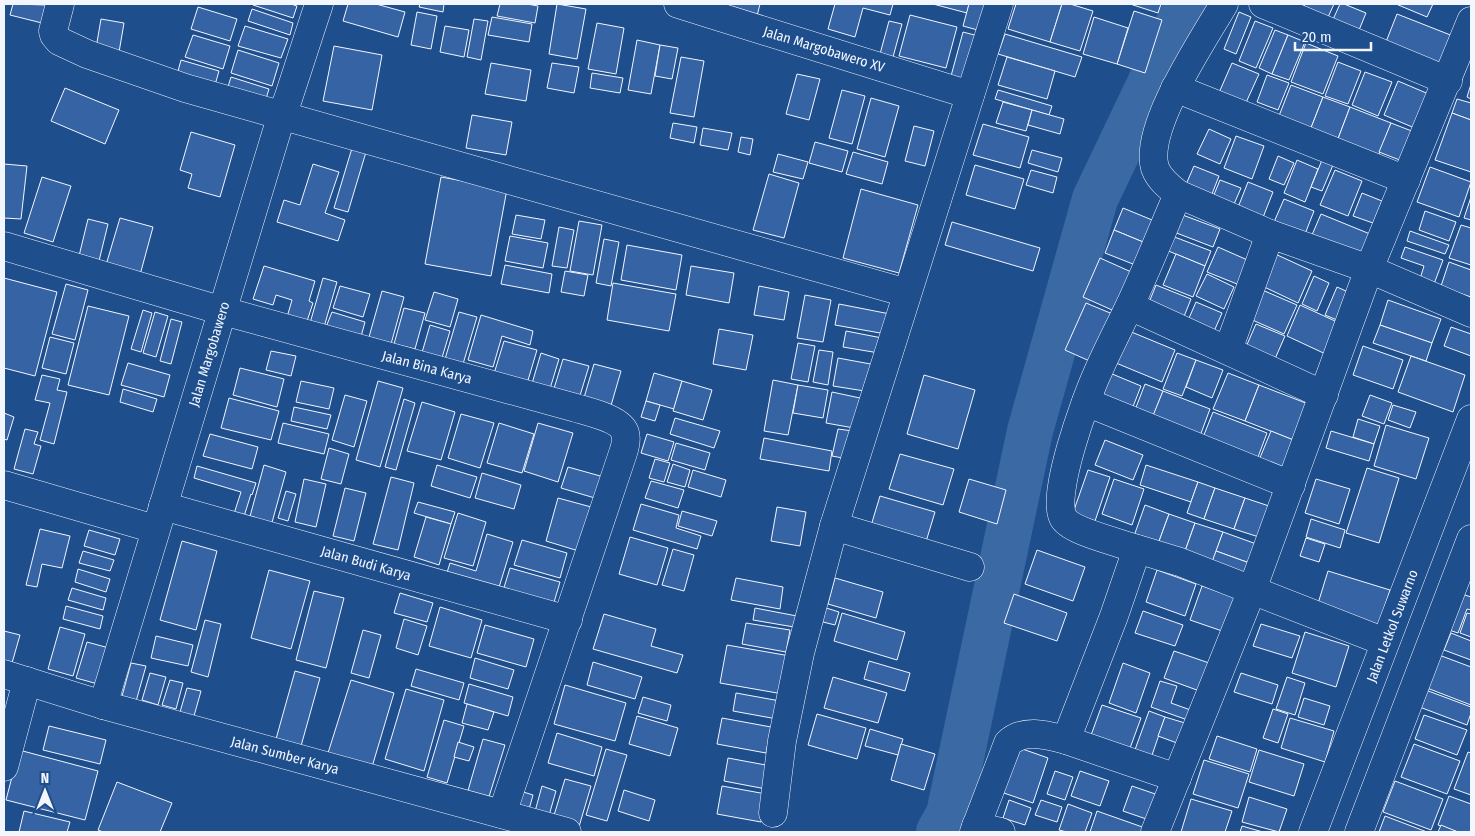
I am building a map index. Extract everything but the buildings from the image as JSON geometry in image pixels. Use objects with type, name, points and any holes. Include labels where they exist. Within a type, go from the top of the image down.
[{"type":"street","points":[[60,4],[53,31],[60,41],[87,54],[185,88],[907,293]]},
{"type":"street","name":"Jalan Margobawero","points":[[103,706],[282,114],[319,4]]},
{"type":"street","name":"Jalan Margobawero XV","points":[[678,4],[970,95]]},
{"type":"street","points":[[773,813],[782,741],[800,653],[834,526],[999,4]]},
{"type":"street","points":[[1224,4],[1175,88],[1155,138],[1153,157],[1156,169],[1165,183],[1178,194],[1270,234],[1369,269],[1471,313]]},
{"type":"street","points":[[1263,4],[1448,81]]},
{"type":"street","points":[[1155,832],[1252,590],[1369,269],[1448,81],[1471,21]]},
{"type":"street","points":[[1175,88],[1406,180]]},
{"type":"street","points":[[1178,194],[1130,306],[1096,375],[1063,474],[1060,512],[1065,520],[1078,529],[1180,562],[1385,642]]},
{"type":"street","points":[[1228,350],[1270,234]]},
{"type":"street","name":"Jalan Bina Karya","points":[[4,246],[223,311],[576,408],[613,421],[623,428],[625,433],[624,453],[568,620]]},
{"type":"street","points":[[1130,306],[1324,395]]},
{"type":"street","points":[[1086,402],[1291,485]]},
{"type":"street","name":"Jalan Letkol Suwarno","points":[[1313,832],[1471,419]]},
{"type":"street","name":"Jalan Budi Karya","points":[[4,485],[159,518],[568,620]]},
{"type":"street","points":[[1358,832],[1471,539],[1432,522]]},
{"type":"street","points":[[834,526],[970,567]]},
{"type":"street","points":[[1066,740],[1114,616],[1137,549]]},
{"type":"street","points":[[502,814],[568,620]]},
{"type":"street","points":[[4,767],[16,678]]},
{"type":"street","name":"Jalan Sumber Karya","points":[[16,678],[103,706],[567,832]]},
{"type":"street","points":[[984,830],[1008,743],[1015,736],[1027,734],[1048,735],[1177,778]]},
{"type":"waterway","points":[[939,832],[949,814],[1030,431],[1095,199],[1188,4]]}]
